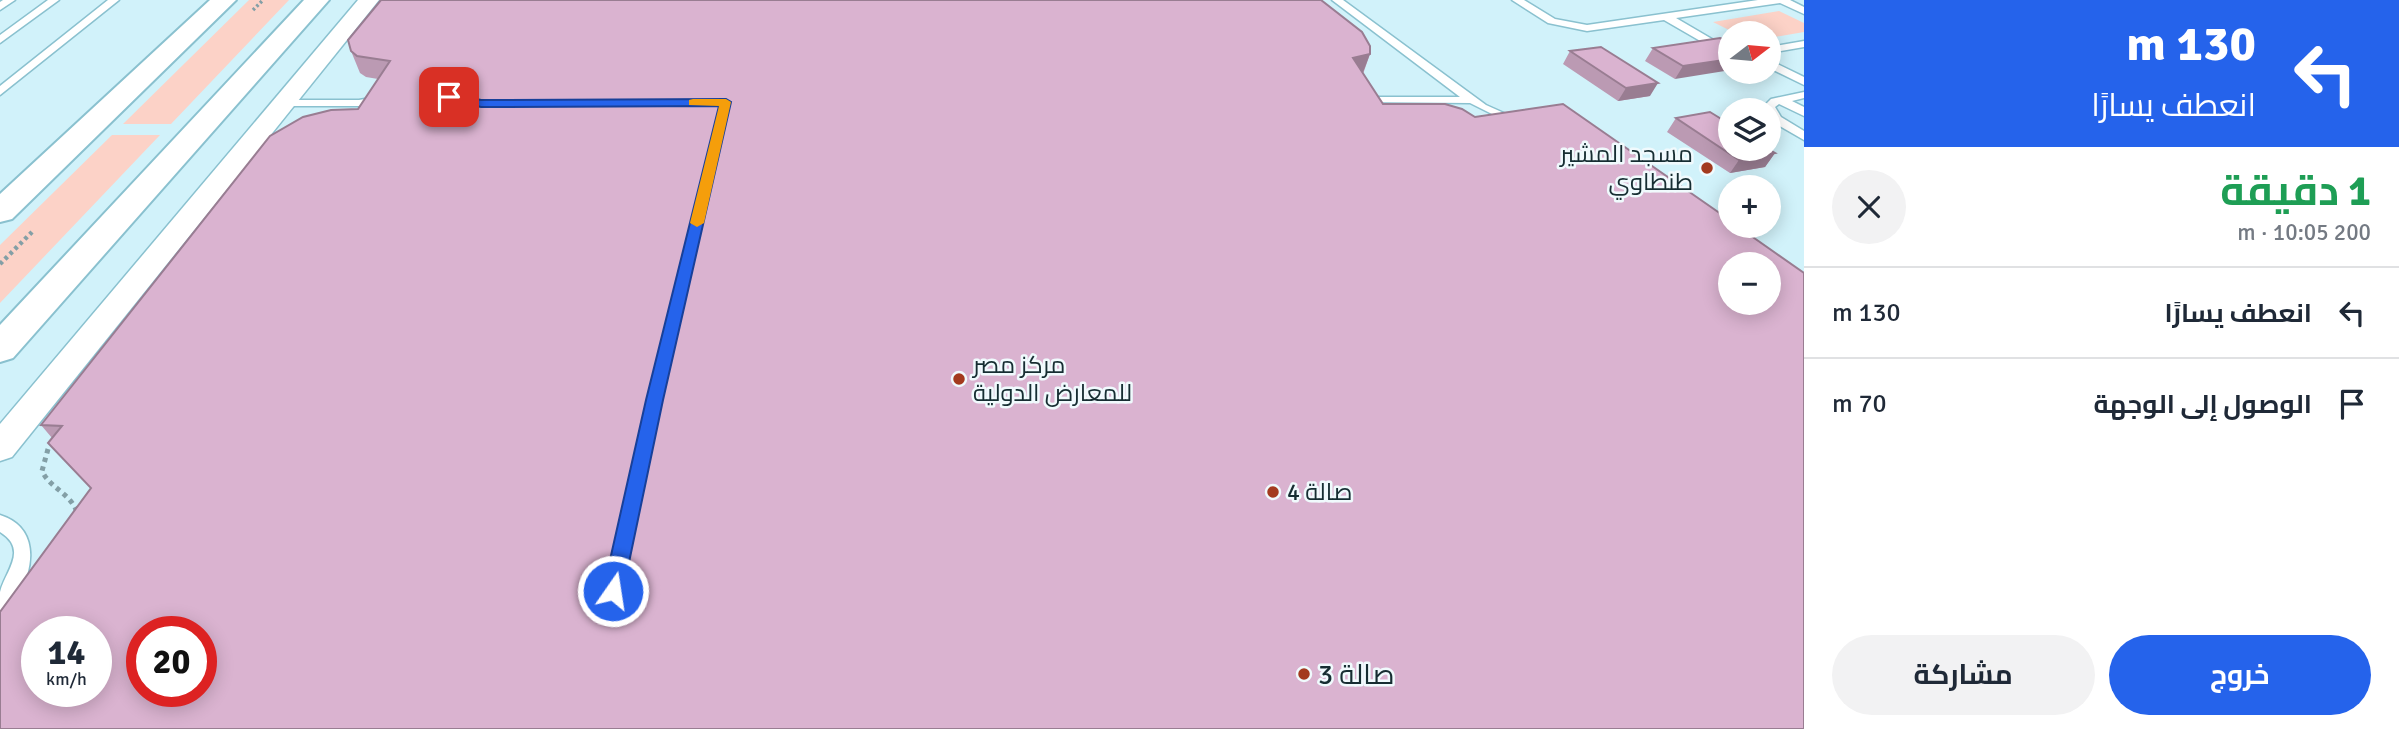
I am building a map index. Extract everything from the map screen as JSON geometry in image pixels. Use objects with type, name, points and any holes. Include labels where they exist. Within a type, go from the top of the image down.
[{"type":"street","points":[[0,212],[224,0]]},
{"type":"street","points":[[0,349],[317,0]]},
{"type":"street","points":[[0,447],[369,0]]},
{"type":"lane","points":[[0,7],[10,0]]},
{"type":"lane","points":[[0,40],[54,0]]},
{"type":"lane","points":[[0,92],[114,0]]},
{"type":"lane","points":[[1337,0],[1477,103],[1508,116],[1529,129]]},
{"type":"lane","points":[[1517,0],[1552,21],[1578,27],[1781,0],[1804,11]]},
{"type":"lane","points":[[1665,16],[1718,46]]},
{"type":"lane","points":[[1782,48],[1804,44]]},
{"type":"lane","points":[[1782,70],[1804,82]]},
{"type":"lane","points":[[1781,100],[1804,95]]},
{"type":"lane","points":[[284,103],[359,103],[399,97]]},
{"type":"lane","points":[[1343,100],[1477,103]]},
{"type":"lane","points":[[1781,100],[1804,112]]},
{"type":"lane","points":[[359,103],[391,110]]},
{"type":"lane","points":[[1477,103],[1489,127]]},
{"type":"lane","points":[[1781,121],[1804,136]]},
{"type":"lane","points":[[0,522],[18,534],[30,561],[0,606]]},
{"type":"path","points":[[51,445],[41,461],[40,471],[44,479],[70,495],[76,505],[78,517]]},
{"type":"shaded area","points":[[249,0],[289,0],[171,124],[123,124]]},
{"type":"shaded area","points":[[1779,11],[1804,23],[1804,32],[1782,36],[1782,21],[1719,21]]},
{"type":"shaded area","points":[[112,135],[160,135],[0,303],[0,245]]},
{"type":"building","name":"مركز مصر للمعارض الدولية","points":[[381,0],[1321,0],[1362,32],[1370,46],[1370,54],[1353,58],[1383,104],[1445,104],[1462,109],[1475,117],[1563,104],[1718,212],[1718,238],[1754,238],[1774,252],[1718,252],[1718,315],[1781,315],[1781,257],[1804,273],[1804,729],[0,729],[0,612],[91,488],[48,443],[62,426],[41,425],[270,136],[303,117],[331,110],[358,109],[390,61],[357,56],[351,51],[348,40]]},
{"type":"building","points":[[1718,38],[1718,61],[1683,66],[1653,48]]},
{"type":"building","points":[[1601,47],[1658,83],[1626,88],[1570,51]]},
{"type":"building","points":[[1710,112],[1718,117],[1718,146],[1676,118]]},
{"type":"slow traffic","points":[[693,102],[726,102],[697,223]]},
{"type":"place","name":"مسجد المشير طنطاوي","points":[[1707,168]]},
{"type":"place","name":"مركز مصر للمعارض الدولية","points":[[959,379]]},
{"type":"place","name":"صالة 4","points":[[1273,492]]},
{"type":"place","name":"صالة 3","points":[[1304,674]]},
{"type":"route","points":[[449,97],[481,103],[726,102],[613,591]]}]
